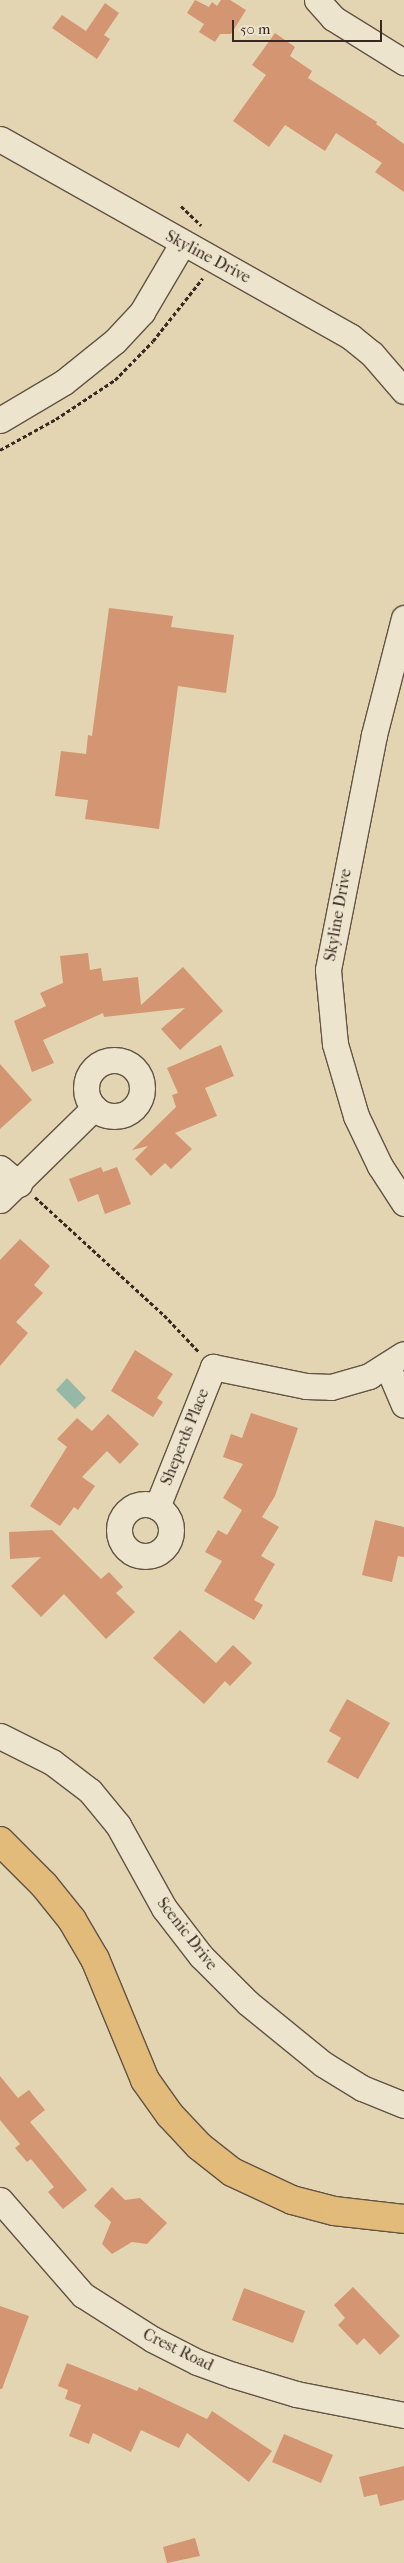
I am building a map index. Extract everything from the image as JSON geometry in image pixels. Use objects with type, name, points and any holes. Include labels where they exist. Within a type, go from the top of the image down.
[{"type":"main road","points":[[0,1841],[44,1885],[72,1920],[94,1959],[145,2080],[170,2115],[199,2146],[232,2172],[292,2200],[334,2212],[404,2220]]},
{"type":"street","points":[[317,0],[333,18],[404,62]]},
{"type":"street","name":"Skyline Drive","points":[[0,139],[182,244],[259,283],[351,337],[372,354],[404,390]]},
{"type":"street","points":[[0,420],[64,382],[115,341],[142,312],[182,244]]},
{"type":"street","name":"Skyline Drive","points":[[404,618],[374,735],[328,970],[334,1044],[356,1116],[380,1166],[404,1203]]},
{"type":"street","points":[[0,1200],[19,1184],[94,1108]]},
{"type":"street","points":[[0,1168],[19,1184]]},
{"type":"street","points":[[213,1367],[306,1386],[331,1387],[369,1376],[396,1360],[404,1405]]},
{"type":"street","name":"Sheperds Place","points":[[157,1507],[213,1367]]},
{"type":"street","name":"Scenic Drive","points":[[0,1736],[52,1762],[90,1791],[118,1825],[164,1908],[201,1956],[248,2003],[323,2064],[362,2088],[404,2105]]},
{"type":"street","name":"Crest Road","points":[[0,2200],[83,2295],[152,2339],[197,2362],[242,2378],[296,2394],[404,2415]]},
{"type":"path","points":[[19,1184],[157,1309],[213,1367]]},
{"type":"shaded area","points":[[67,1378],[86,1398],[75,1409],[56,1390]]},
{"type":"building","points":[[195,0],[209,7],[212,2],[217,6],[221,0],[230,0],[246,10],[231,34],[220,34],[215,42],[199,32],[204,24],[187,13]]},
{"type":"building","points":[[105,3],[119,13],[104,35],[110,39],[97,59],[52,28],[62,15],[86,31]]},
{"type":"building","points":[[275,33],[295,47],[290,56],[312,71],[308,78],[377,122],[376,124],[404,144],[404,192],[375,172],[382,163],[336,133],[325,151],[285,125],[269,147],[233,121],[266,75],[252,65]]},
{"type":"building","points":[[109,608],[173,616],[171,627],[234,635],[226,693],[178,686],[159,829],[85,819],[88,800],[55,796],[61,751],[86,754],[88,735],[92,736]]},
{"type":"building","points":[[88,953],[90,970],[101,968],[103,981],[138,977],[141,1005],[183,967],[223,1011],[180,1050],[161,1029],[185,1008],[104,1017],[103,1013],[43,1040],[54,1063],[32,1072],[14,1021],[46,1006],[40,993],[63,983],[60,956]]},
{"type":"building","points":[[221,1045],[234,1076],[205,1088],[217,1116],[175,1133],[192,1149],[171,1169],[165,1163],[151,1176],[135,1159],[148,1146],[132,1150],[176,1107],[172,1095],[178,1093],[167,1068]]},
{"type":"building","points":[[0,1064],[32,1100],[0,1129]]},
{"type":"building","points":[[101,1167],[103,1172],[117,1167],[131,1204],[105,1214],[98,1194],[78,1202],[69,1179]]},
{"type":"building","points":[[20,1239],[50,1266],[34,1285],[43,1293],[16,1322],[28,1333],[0,1366],[0,1260]]},
{"type":"building","points":[[135,1350],[173,1374],[157,1398],[163,1402],[153,1417],[111,1391]]},
{"type":"building","points":[[251,1413],[298,1428],[275,1496],[262,1517],[279,1527],[261,1556],[275,1564],[254,1600],[263,1605],[254,1620],[204,1591],[222,1561],[205,1552],[218,1530],[227,1535],[242,1510],[223,1498],[243,1464],[223,1457],[231,1434],[242,1438]]},
{"type":"building","points":[[108,1414],[139,1444],[120,1464],[107,1451],[82,1477],[95,1486],[78,1510],[74,1507],[60,1526],[30,1506],[67,1447],[57,1439],[77,1418],[92,1431]]},
{"type":"building","points":[[375,1520],[404,1527],[404,1557],[398,1556],[392,1582],[362,1575]]},
{"type":"building","points":[[52,1530],[101,1579],[109,1572],[123,1587],[116,1593],[135,1612],[106,1639],[64,1594],[41,1617],[11,1586],[41,1557],[10,1559],[9,1532]]},
{"type":"building","points":[[180,1630],[216,1663],[233,1645],[252,1663],[230,1686],[225,1681],[204,1704],[153,1658]]},
{"type":"building","points":[[347,1699],[390,1723],[358,1779],[327,1762],[341,1738],[329,1731]]},
{"type":"building","points":[[0,2076],[18,2098],[29,2090],[45,2110],[30,2122],[87,2190],[63,2209],[48,2192],[54,2187],[31,2159],[27,2162],[15,2148],[20,2144],[0,2120]]},
{"type":"building","points":[[112,2187],[125,2200],[140,2198],[167,2223],[147,2244],[132,2242],[112,2254],[102,2244],[111,2222],[94,2206]]},
{"type":"building","points":[[353,2287],[400,2336],[380,2355],[364,2338],[357,2345],[338,2325],[345,2318],[334,2305]]},
{"type":"building","points":[[244,2288],[305,2311],[293,2343],[232,2320]]},
{"type":"building","points":[[0,2306],[29,2316],[2,2389],[0,2389]]},
{"type":"building","points":[[67,2363],[137,2391],[139,2387],[207,2419],[212,2411],[272,2451],[249,2482],[187,2433],[179,2448],[141,2430],[131,2452],[93,2433],[89,2444],[69,2436],[81,2405],[65,2399],[68,2390],[58,2386]]},
{"type":"building","points":[[284,2434],[333,2455],[321,2483],[272,2462]]},
{"type":"building","points":[[404,2466],[404,2500],[380,2506],[377,2494],[364,2497],[359,2477]]},
{"type":"building","points":[[195,2538],[200,2556],[167,2563],[163,2547]]}]
